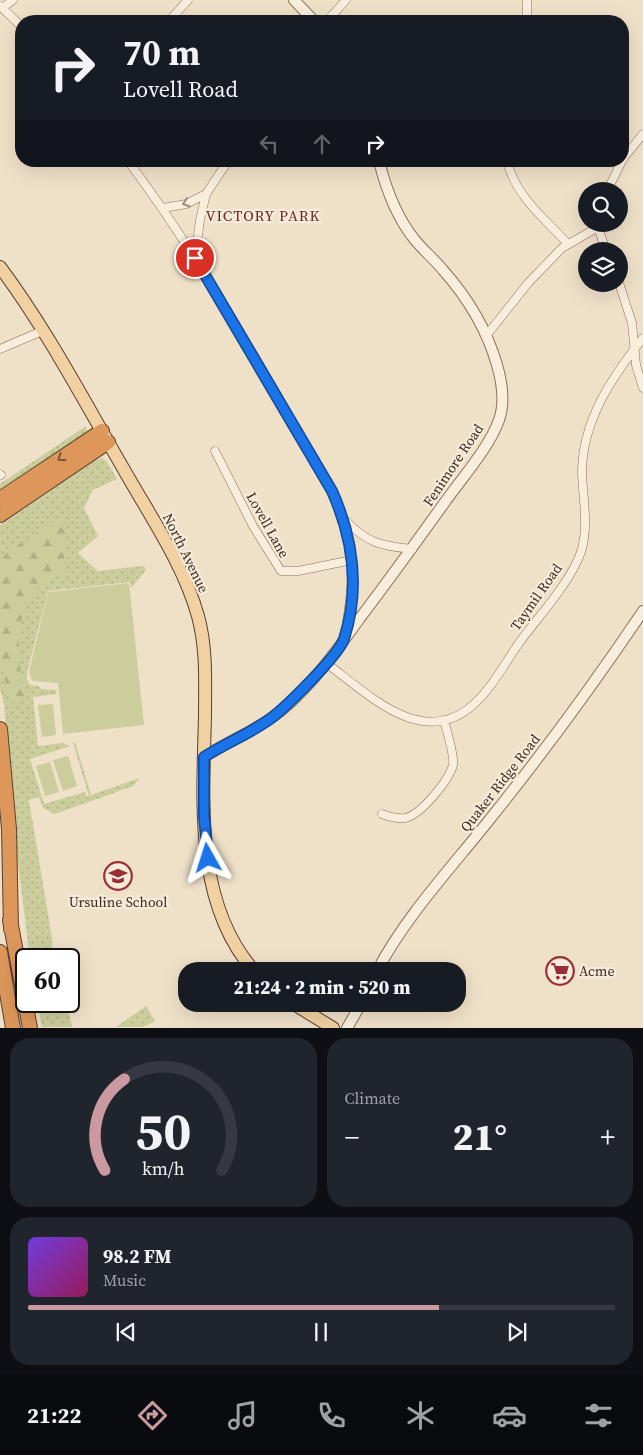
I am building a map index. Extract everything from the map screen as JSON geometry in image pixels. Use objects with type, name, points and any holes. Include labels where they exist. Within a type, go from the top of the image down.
[{"type":"highway","points":[[0,499],[105,436]]},
{"type":"highway","points":[[0,515],[105,436]]},
{"type":"highway","points":[[0,730],[9,829],[11,928]]},
{"type":"highway","points":[[0,839],[11,928],[30,1028]]},
{"type":"highway","points":[[0,952],[13,1028]]},
{"type":"main road","name":"North Avenue","points":[[0,267],[42,331],[105,436],[172,553],[194,604],[205,649],[205,833],[214,896],[227,930],[246,962]]},
{"type":"main road","points":[[307,1012],[333,1028]]},
{"type":"street","points":[[13,0],[1,7],[15,20]]},
{"type":"street","points":[[174,15],[188,0]]},
{"type":"street","points":[[294,0],[308,15]]},
{"type":"street","points":[[332,15],[346,0]]},
{"type":"street","points":[[527,0],[527,15]]},
{"type":"street","points":[[629,152],[643,134]]},
{"type":"street","points":[[132,167],[163,208],[195,258],[332,491],[344,519],[352,560],[352,593],[344,641]]},
{"type":"street","points":[[195,258],[200,220],[206,194],[224,167]]},
{"type":"street","name":"Fenimore Road","points":[[204,757],[256,728],[283,710],[326,662],[344,641],[412,549],[479,454],[500,419],[501,384],[486,336],[463,295],[444,270],[415,240],[404,224],[390,199],[381,167]]},
{"type":"street","points":[[508,167],[517,189],[527,202],[568,244]]},
{"type":"street","points":[[612,182],[619,167]]},
{"type":"street","points":[[163,208],[186,204],[206,194]]},
{"type":"street","points":[[486,336],[529,282],[568,244],[587,232]]},
{"type":"street","points":[[623,292],[627,303],[635,348],[637,374],[643,388]]},
{"type":"street","points":[[0,349],[42,331]]},
{"type":"street","name":"Taymil Road","points":[[326,662],[402,717],[420,721],[444,720],[460,714],[476,702],[565,580],[580,554],[585,530],[582,472],[590,429],[602,397],[643,338]]},
{"type":"street","name":"Lovell Lane","points":[[215,451],[253,526],[281,571],[298,571],[352,560]]},
{"type":"street","points":[[344,519],[366,539],[384,546],[412,549]]},
{"type":"street","name":"Quaker Ridge Road","points":[[382,962],[406,927],[541,754],[643,611]]},
{"type":"street","points":[[382,814],[396,818],[407,818],[417,812],[445,780],[453,763],[444,720]]},
{"type":"street","points":[[348,1028],[357,1012]]},
{"type":"green space","points":[[86,426],[87,431],[84,436],[0,493],[0,484]]},
{"type":"green space","points":[[102,458],[107,462],[117,479],[93,490],[84,508],[98,536],[78,553],[98,571],[142,566],[146,570],[131,588],[130,582],[48,591],[27,672],[27,679],[30,685],[39,686],[41,689],[56,690],[57,694],[33,697],[38,746],[63,743],[70,746],[30,759],[44,804],[85,792],[87,797],[89,796],[73,743],[75,742],[91,795],[140,778],[133,786],[55,814],[43,808],[39,797],[29,800],[52,938],[52,948],[29,948],[16,848],[4,705],[0,689],[0,525],[96,460]]},
{"type":"green space","points":[[57,520],[65,521],[66,526],[64,574],[40,586],[27,604],[20,630],[19,659],[27,700],[10,703],[1,663],[0,563],[7,552]]},
{"type":"green space","points":[[129,583],[144,725],[63,734],[58,683],[32,681],[29,672],[48,592]]},
{"type":"green space","points":[[53,704],[56,735],[42,737],[38,705]]},
{"type":"green space","points":[[68,756],[77,786],[63,791],[53,760]]},
{"type":"green space","points":[[50,762],[59,792],[45,796],[36,766]]},
{"type":"green space","points":[[146,1006],[155,1021],[144,1027],[116,1027]]},
{"type":"green space","points":[[39,1013],[69,1013],[72,1027],[42,1027]]},
{"type":"place","name":"Ursuline School","points":[[118,876]]},
{"type":"place","name":"Acme","points":[[560,971]]},
{"type":"district","name":"VICTORY PARK","points":[[263,215]]},
{"type":"route","points":[[195,258],[232,317],[332,491],[344,519],[350,540],[352,560],[352,593],[344,641],[283,710],[256,728],[204,757],[204,816],[208,858]]}]
